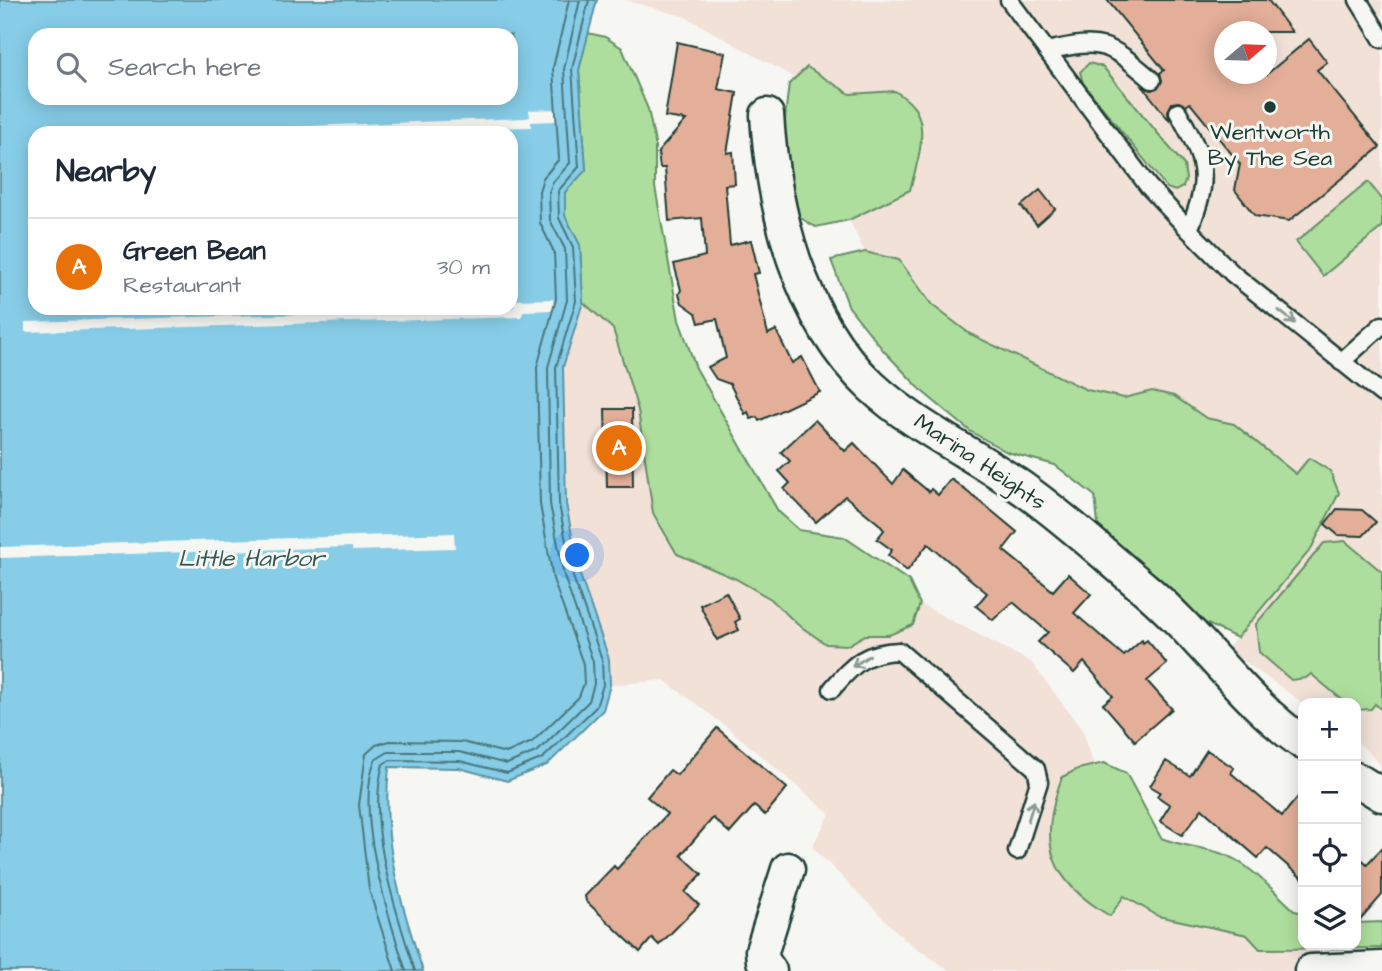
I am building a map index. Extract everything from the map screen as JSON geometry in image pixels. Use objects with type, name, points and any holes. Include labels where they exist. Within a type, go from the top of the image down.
[{"type":"street","name":"Marina Heights","points":[[767,115],[772,168],[791,246],[821,321],[846,359],[872,387],[1030,493],[1066,522],[1146,590],[1257,705],[1298,739]]},
{"type":"street","points":[[1361,782],[1382,794]]},
{"type":"street","points":[[770,971],[763,961],[762,951],[788,869]]},
{"type":"street","points":[[1311,971],[1382,968]]},
{"type":"lane","points":[[1009,0],[1148,186],[1189,230],[1233,274],[1382,394]]},
{"type":"lane","points":[[1358,0],[1382,39]]},
{"type":"lane","points":[[1047,51],[1086,42],[1101,45],[1121,52],[1152,80]]},
{"type":"lane","points":[[1178,112],[1198,147],[1203,165],[1203,197],[1189,230]]},
{"type":"lane","points":[[1341,362],[1382,325]]},
{"type":"lane","points":[[832,689],[854,664],[876,652],[899,651],[1036,769],[1039,782],[1017,851]]},
{"type":"shaded area","points":[[625,0],[1382,0],[1382,766],[1361,745],[1361,698],[1298,699],[1227,649],[1311,549],[1319,528],[1331,510],[1296,475],[1234,425],[1206,418],[1174,396],[1151,391],[1124,398],[1087,390],[1031,365],[970,334],[931,305],[899,260],[865,252],[849,220],[910,190],[895,91],[850,94],[808,67],[795,78],[686,17]]},
{"type":"shaded area","points":[[583,302],[613,329],[630,375],[647,453],[706,567],[736,579],[771,599],[797,624],[848,645],[865,635],[889,635],[913,625],[920,604],[1031,662],[1083,731],[1094,766],[1078,769],[1124,896],[1158,916],[1247,935],[1260,949],[1319,950],[1319,971],[950,971],[904,939],[812,847],[830,814],[727,727],[664,680],[610,685],[609,659],[579,572],[566,504],[563,367]]},
{"type":"green space","points":[[588,33],[605,37],[622,48],[648,109],[655,143],[655,187],[679,320],[696,368],[778,511],[799,530],[844,537],[909,581],[920,604],[913,625],[889,635],[865,635],[848,645],[826,644],[797,624],[771,599],[736,579],[677,554],[653,513],[638,410],[613,329],[583,302],[580,245],[565,216],[565,192],[586,170],[579,70]]},
{"type":"green space","points":[[1089,63],[1103,67],[1184,165],[1186,179],[1183,187],[1175,191],[1167,188],[1083,83],[1080,72]]},
{"type":"green space","points":[[807,67],[850,94],[895,91],[912,105],[921,124],[921,135],[910,190],[849,220],[816,227],[798,215],[791,201],[784,168],[784,133],[789,84]]},
{"type":"green space","points":[[1368,182],[1382,199],[1382,227],[1323,276],[1296,242]]},
{"type":"green space","points":[[865,252],[899,260],[932,305],[970,334],[1087,390],[1124,398],[1152,391],[1174,396],[1206,418],[1234,424],[1296,474],[1309,458],[1330,471],[1339,493],[1311,549],[1237,638],[1199,620],[1099,533],[1095,496],[1055,465],[1007,452],[970,431],[923,392],[884,351],[849,307],[831,260]]},
{"type":"green space","points":[[1345,541],[1382,572],[1382,710],[1375,704],[1371,709],[1361,710],[1361,698],[1340,698],[1311,674],[1306,678],[1291,680],[1259,652],[1256,624],[1324,543]]},
{"type":"green space","points":[[1104,763],[1126,773],[1161,838],[1231,857],[1260,878],[1298,912],[1298,949],[1260,949],[1247,935],[1158,916],[1124,896],[1110,916],[1089,902],[1061,873],[1050,841],[1051,822],[1062,777],[1078,769]]},
{"type":"green space","points":[[1382,922],[1382,948],[1361,948],[1361,923]]},
{"type":"water","name":"Little Harbor","points":[[0,0],[597,0],[579,70],[586,170],[565,192],[565,216],[580,245],[583,302],[563,367],[566,504],[579,572],[609,659],[610,685],[603,710],[547,765],[507,781],[459,768],[389,767],[388,821],[394,871],[423,971],[0,971]]},
{"type":"pier","points":[[556,109],[556,121],[531,122],[531,127],[518,127],[305,126],[525,118],[530,117],[529,110]]},
{"type":"pier","points":[[553,299],[554,310],[524,311],[521,317],[25,332],[25,322],[268,315],[518,315],[518,300]]},
{"type":"pier","points":[[454,533],[455,548],[352,551],[352,547],[0,558],[0,547]]},
{"type":"building","name":"Wentworth By The Sea","points":[[1107,0],[1268,0],[1292,32],[1277,32],[1277,21],[1214,21],[1214,84],[1277,84],[1277,66],[1309,39],[1327,62],[1317,70],[1380,147],[1289,221],[1255,216],[1235,190],[1240,164],[1190,103],[1186,106],[1179,102],[1172,103],[1168,111],[1169,120],[1143,87],[1151,90],[1159,87],[1162,81],[1160,73],[1164,70]]},
{"type":"building","points":[[677,42],[725,53],[718,89],[737,93],[727,153],[733,152],[735,184],[725,185],[730,245],[751,240],[759,273],[753,274],[768,334],[776,330],[792,363],[802,357],[820,392],[759,421],[757,417],[751,419],[748,412],[745,414],[730,384],[716,379],[708,367],[726,358],[717,319],[699,323],[696,313],[682,303],[679,294],[681,290],[674,264],[705,256],[702,218],[669,221],[665,168],[660,168],[658,152],[686,120],[665,117]]},
{"type":"building","points":[[1040,190],[1055,209],[1037,225],[1021,206]]},
{"type":"building","points":[[605,409],[632,409],[633,487],[607,487]]},
{"type":"building","points":[[815,420],[845,451],[854,443],[893,484],[903,470],[929,492],[931,489],[938,495],[951,479],[993,512],[1017,532],[1003,550],[1053,591],[1068,574],[1091,594],[1074,613],[1124,656],[1142,640],[1143,643],[1147,640],[1167,664],[1147,681],[1172,709],[1135,741],[1103,704],[1113,696],[1084,662],[1074,673],[1038,642],[1048,632],[1013,602],[993,620],[976,606],[987,593],[928,544],[907,571],[888,555],[892,550],[877,539],[884,530],[845,496],[816,522],[784,489],[790,483],[779,471],[790,461],[781,452]]},
{"type":"building","points":[[1337,509],[1362,510],[1376,522],[1363,536],[1338,535],[1325,524]]},
{"type":"building","points":[[726,592],[740,619],[735,622],[739,630],[717,640],[700,605]]},
{"type":"building","points":[[717,728],[787,788],[765,815],[754,806],[730,833],[713,818],[681,855],[702,874],[685,892],[699,905],[659,945],[652,938],[640,952],[586,901],[585,896],[614,866],[617,869],[667,814],[647,797],[670,770],[677,775]]},
{"type":"building","points":[[1207,750],[1234,768],[1231,773],[1282,816],[1298,797],[1298,875],[1267,848],[1258,858],[1202,809],[1182,835],[1160,821],[1170,805],[1157,796],[1160,792],[1150,786],[1166,761],[1190,776]]},
{"type":"building","points":[[1382,848],[1382,895],[1361,919],[1361,859],[1367,864]]},
{"type":"place","name":"Wentworth By The Sea","points":[[1270,107]]},
{"type":"place","name":"Green Bean","points":[[619,448]]}]
